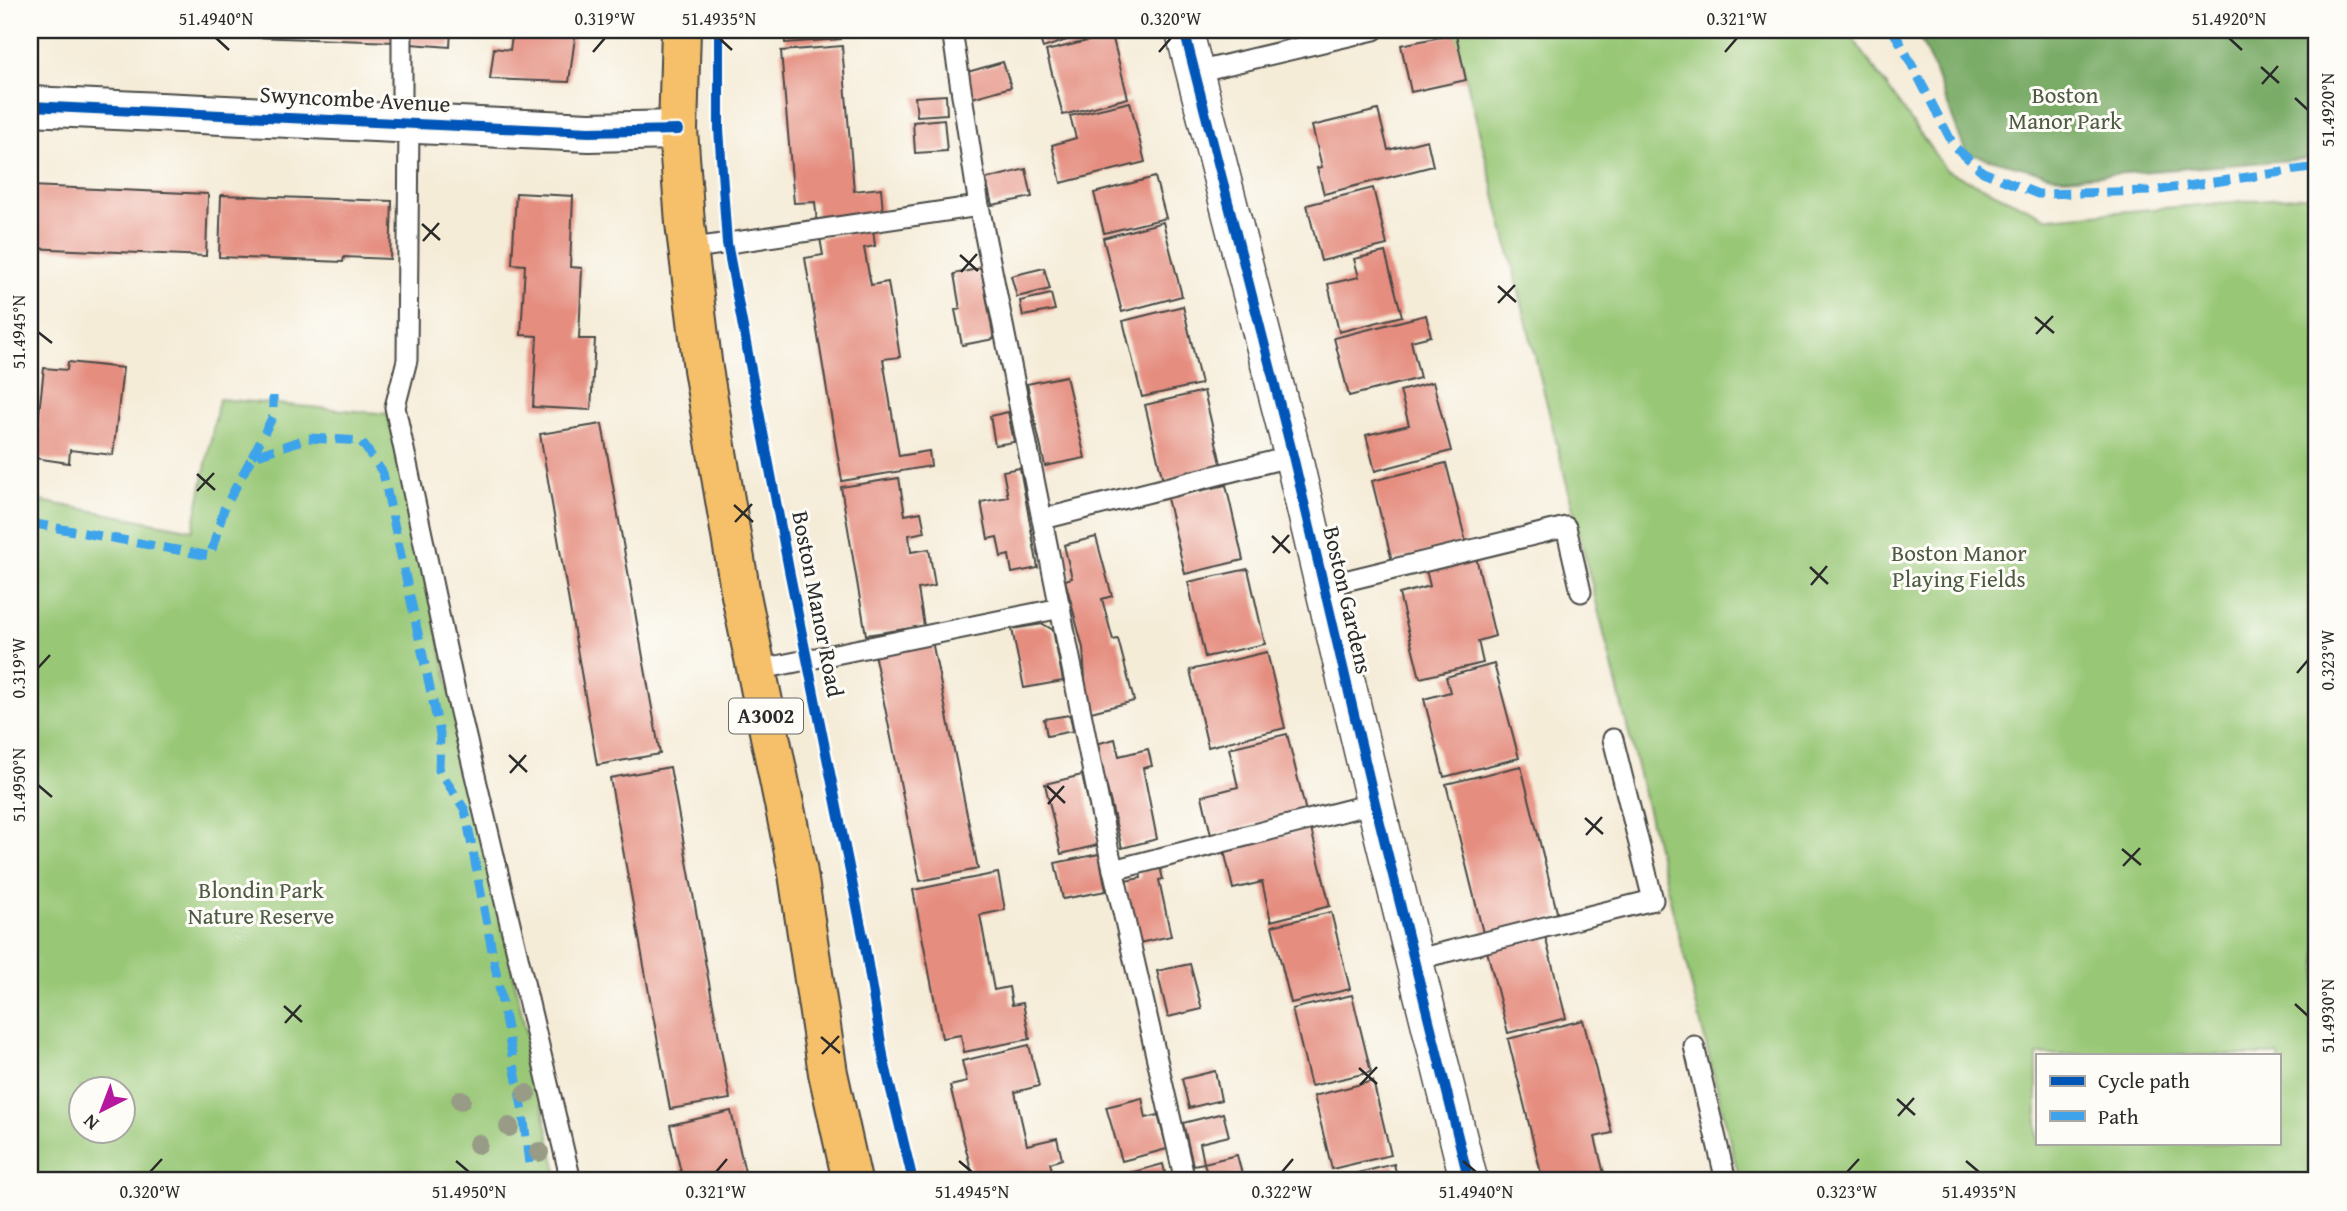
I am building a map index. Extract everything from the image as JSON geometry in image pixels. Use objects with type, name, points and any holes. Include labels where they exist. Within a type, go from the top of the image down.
[{"type":"main road","name":"A3002","points":[[681,30],[678,130],[688,249],[703,369],[741,595],[797,867],[828,1073],[852,1181]]},
{"type":"street","name":"Boston Gardens","points":[[1184,30],[1293,456],[1375,803],[1469,1181]]},
{"type":"street","name":"Swyncombe Avenue","points":[[30,106],[589,132],[678,130]]},
{"type":"lane","points":[[402,30],[407,360],[395,407],[456,695],[571,1181]]},
{"type":"lane","points":[[952,30],[979,206],[1113,870],[1185,1181]]},
{"type":"lane","points":[[1196,72],[1374,30]]},
{"type":"lane","points":[[688,249],[979,206]]},
{"type":"lane","points":[[1044,519],[1293,456]]},
{"type":"lane","points":[[1324,586],[1566,527],[1581,592]]},
{"type":"lane","points":[[757,670],[1061,608]]},
{"type":"lane","points":[[1414,960],[1653,900],[1613,739]]},
{"type":"lane","points":[[1113,870],[1375,803]]},
{"type":"lane","points":[[1694,1046],[1726,1181]]},
{"type":"green space","name":"Boston Manor Playing Fields","points":[[1454,30],[1847,30],[1946,170],[2048,218],[2317,195],[2317,1181],[1740,1181]]},
{"type":"green space","name":"Boston Manor Park","points":[[1916,30],[2317,30],[2317,158],[2063,178],[1966,153]]},
{"type":"green space","name":"Blondin Park Nature Reserve","points":[[219,399],[389,414],[559,1181],[30,1181],[30,499],[193,530]]},
{"type":"building","points":[[395,30],[395,42],[115,32]]},
{"type":"building","points":[[412,30],[451,30],[450,47],[411,44]]},
{"type":"building","points":[[513,30],[576,30],[569,82],[490,79],[494,48],[510,50]]},
{"type":"building","points":[[784,30],[840,30],[841,39],[785,43]]},
{"type":"building","points":[[1037,30],[1097,30],[1043,48]]},
{"type":"building","points":[[1456,34],[1466,80],[1411,92],[1401,45]]},
{"type":"building","points":[[1112,35],[1128,98],[1063,115],[1046,51]]},
{"type":"building","points":[[842,46],[854,191],[881,188],[883,212],[849,215],[850,219],[817,222],[815,202],[794,203],[781,51]]},
{"type":"building","points":[[1003,62],[1011,87],[972,98],[964,73]]},
{"type":"building","points":[[946,95],[947,114],[917,116],[915,97]]},
{"type":"building","points":[[1130,102],[1145,162],[1061,183],[1052,145],[1076,138],[1070,116]]},
{"type":"building","points":[[1378,110],[1388,150],[1427,140],[1433,166],[1324,194],[1317,168],[1322,167],[1312,126]]},
{"type":"building","points":[[944,119],[947,151],[915,153],[913,122]]},
{"type":"building","points":[[1026,169],[1032,197],[992,205],[986,179]]},
{"type":"building","points":[[1155,177],[1166,218],[1104,233],[1094,193]]},
{"type":"building","points":[[30,186],[208,194],[206,256],[30,248]]},
{"type":"building","points":[[1373,188],[1387,245],[1321,261],[1307,205]]},
{"type":"building","points":[[516,193],[573,196],[570,267],[582,268],[579,339],[595,339],[591,410],[533,407],[537,336],[521,335],[525,265],[512,264]]},
{"type":"building","points":[[221,195],[392,201],[390,259],[344,257],[343,262],[219,257]]},
{"type":"building","points":[[1163,222],[1182,296],[1122,312],[1103,238]]},
{"type":"building","points":[[873,229],[875,246],[864,248],[871,285],[888,282],[900,357],[883,359],[899,456],[929,451],[931,466],[842,481],[805,258],[823,255],[820,238]]},
{"type":"building","points":[[1385,252],[1402,316],[1339,332],[1328,284],[1359,277],[1354,259]]},
{"type":"building","points":[[981,268],[994,339],[962,345],[955,310],[960,309],[954,274]]},
{"type":"building","points":[[1044,268],[1050,289],[1017,297],[1011,276]]},
{"type":"building","points":[[1051,294],[1055,310],[1023,316],[1020,301]]},
{"type":"building","points":[[1183,306],[1201,384],[1142,397],[1123,321]]},
{"type":"building","points":[[1426,315],[1431,336],[1411,341],[1420,378],[1349,396],[1334,338]]},
{"type":"building","points":[[68,362],[123,368],[113,455],[70,450],[69,463],[34,458],[44,368],[67,370]]},
{"type":"building","points":[[1066,376],[1085,458],[1045,466],[1027,384]]},
{"type":"building","points":[[1433,382],[1451,451],[1375,471],[1366,435],[1409,425],[1400,391]]},
{"type":"building","points":[[1204,391],[1222,468],[1163,481],[1145,405]]},
{"type":"building","points":[[1008,412],[1014,442],[995,445],[990,416]]},
{"type":"building","points":[[602,424],[660,754],[597,765],[540,434]]},
{"type":"building","points":[[1446,463],[1466,542],[1392,561],[1372,481]]},
{"type":"building","points":[[1020,468],[1038,568],[1012,573],[1009,555],[1001,557],[997,537],[988,539],[981,502],[1008,497],[1003,471]]},
{"type":"building","points":[[899,478],[905,515],[921,512],[925,532],[909,535],[911,552],[929,549],[935,586],[918,589],[924,626],[866,635],[841,487]]},
{"type":"building","points":[[1226,485],[1243,560],[1185,574],[1167,498]]},
{"type":"building","points":[[1096,537],[1112,596],[1102,599],[1113,640],[1118,639],[1134,701],[1091,712],[1086,693],[1083,648],[1065,580],[1072,578],[1064,545]]},
{"type":"building","points":[[1476,557],[1495,636],[1478,641],[1483,663],[1420,678],[1399,594],[1430,586],[1426,570]]},
{"type":"building","points":[[1248,569],[1265,644],[1205,657],[1188,582]]},
{"type":"building","points":[[1043,624],[1053,630],[1063,681],[1024,688],[1012,629]]},
{"type":"building","points":[[932,641],[978,869],[920,881],[874,653]]},
{"type":"building","points":[[1267,652],[1285,728],[1208,747],[1190,670]]},
{"type":"building","points":[[1494,664],[1519,758],[1444,777],[1424,699],[1450,692],[1446,677]]},
{"type":"building","points":[[1070,715],[1073,731],[1047,736],[1044,719]]},
{"type":"building","points":[[1287,734],[1306,812],[1211,835],[1202,796],[1238,787],[1229,748]]},
{"type":"building","points":[[1115,739],[1119,756],[1148,749],[1152,766],[1143,768],[1157,839],[1122,848],[1096,744]]},
{"type":"building","points":[[1521,766],[1558,916],[1483,933],[1446,784]]},
{"type":"building","points":[[670,767],[730,1099],[670,1109],[610,778]]},
{"type":"building","points":[[1082,775],[1098,845],[1061,854],[1045,784]]},
{"type":"building","points":[[1311,829],[1330,906],[1271,921],[1262,882],[1233,889],[1224,850]]},
{"type":"building","points":[[1099,854],[1106,891],[1063,899],[1055,863]]},
{"type":"building","points":[[1160,867],[1163,879],[1159,880],[1171,936],[1139,943],[1125,881],[1141,878],[1140,871]]},
{"type":"building","points":[[998,873],[1005,910],[980,915],[994,990],[1009,987],[1012,1005],[1023,1003],[1030,1039],[964,1052],[961,1035],[942,1038],[913,890]]},
{"type":"building","points":[[1331,912],[1350,989],[1291,1003],[1272,926]]},
{"type":"building","points":[[1545,936],[1566,1018],[1508,1033],[1487,951]]},
{"type":"building","points":[[1190,964],[1202,1009],[1168,1017],[1157,971]]},
{"type":"building","points":[[1352,995],[1371,1072],[1311,1086],[1292,1009]]},
{"type":"building","points":[[1583,1020],[1612,1133],[1595,1137],[1604,1174],[1576,1181],[1543,1181],[1508,1039]]},
{"type":"building","points":[[1029,1045],[1039,1086],[1015,1092],[1027,1145],[1057,1138],[1062,1159],[1050,1163],[1054,1177],[1037,1181],[974,1181],[950,1086],[967,1082],[962,1061]]},
{"type":"building","points":[[1215,1071],[1221,1100],[1189,1108],[1182,1079]]},
{"type":"building","points":[[1373,1081],[1391,1155],[1332,1169],[1314,1096]]},
{"type":"building","points":[[1142,1098],[1146,1118],[1158,1115],[1167,1149],[1122,1161],[1106,1107]]},
{"type":"building","points":[[731,1111],[747,1181],[683,1181],[670,1125]]},
{"type":"building","points":[[1223,1113],[1229,1136],[1200,1143],[1204,1163],[1193,1165],[1183,1123]]},
{"type":"building","points":[[1237,1155],[1242,1174],[1209,1181],[1204,1163]]},
{"type":"building","points":[[1163,1164],[1167,1181],[1132,1181],[1130,1173]]},
{"type":"building","points":[[1394,1164],[1398,1181],[1334,1179]]},
{"type":"marked path","points":[[1892,30],[1954,146],[1983,172],[2038,194],[2152,191],[2317,167]]},
{"type":"marked path","points":[[252,457],[273,416],[273,396]]},
{"type":"marked path","points":[[30,523],[210,556],[224,509],[252,457],[308,438],[361,441],[383,473],[440,734],[439,770],[465,810],[523,1112],[531,1181]]},
{"type":"cycle path","name":"Boston Manor Road","points":[[719,30],[719,129],[727,243],[789,570],[864,941],[884,1061],[913,1181]]},
{"type":"cycle path","points":[[1184,30],[1293,456],[1375,803],[1469,1181]]},
{"type":"cycle path","points":[[30,106],[589,132],[678,130]]}]
